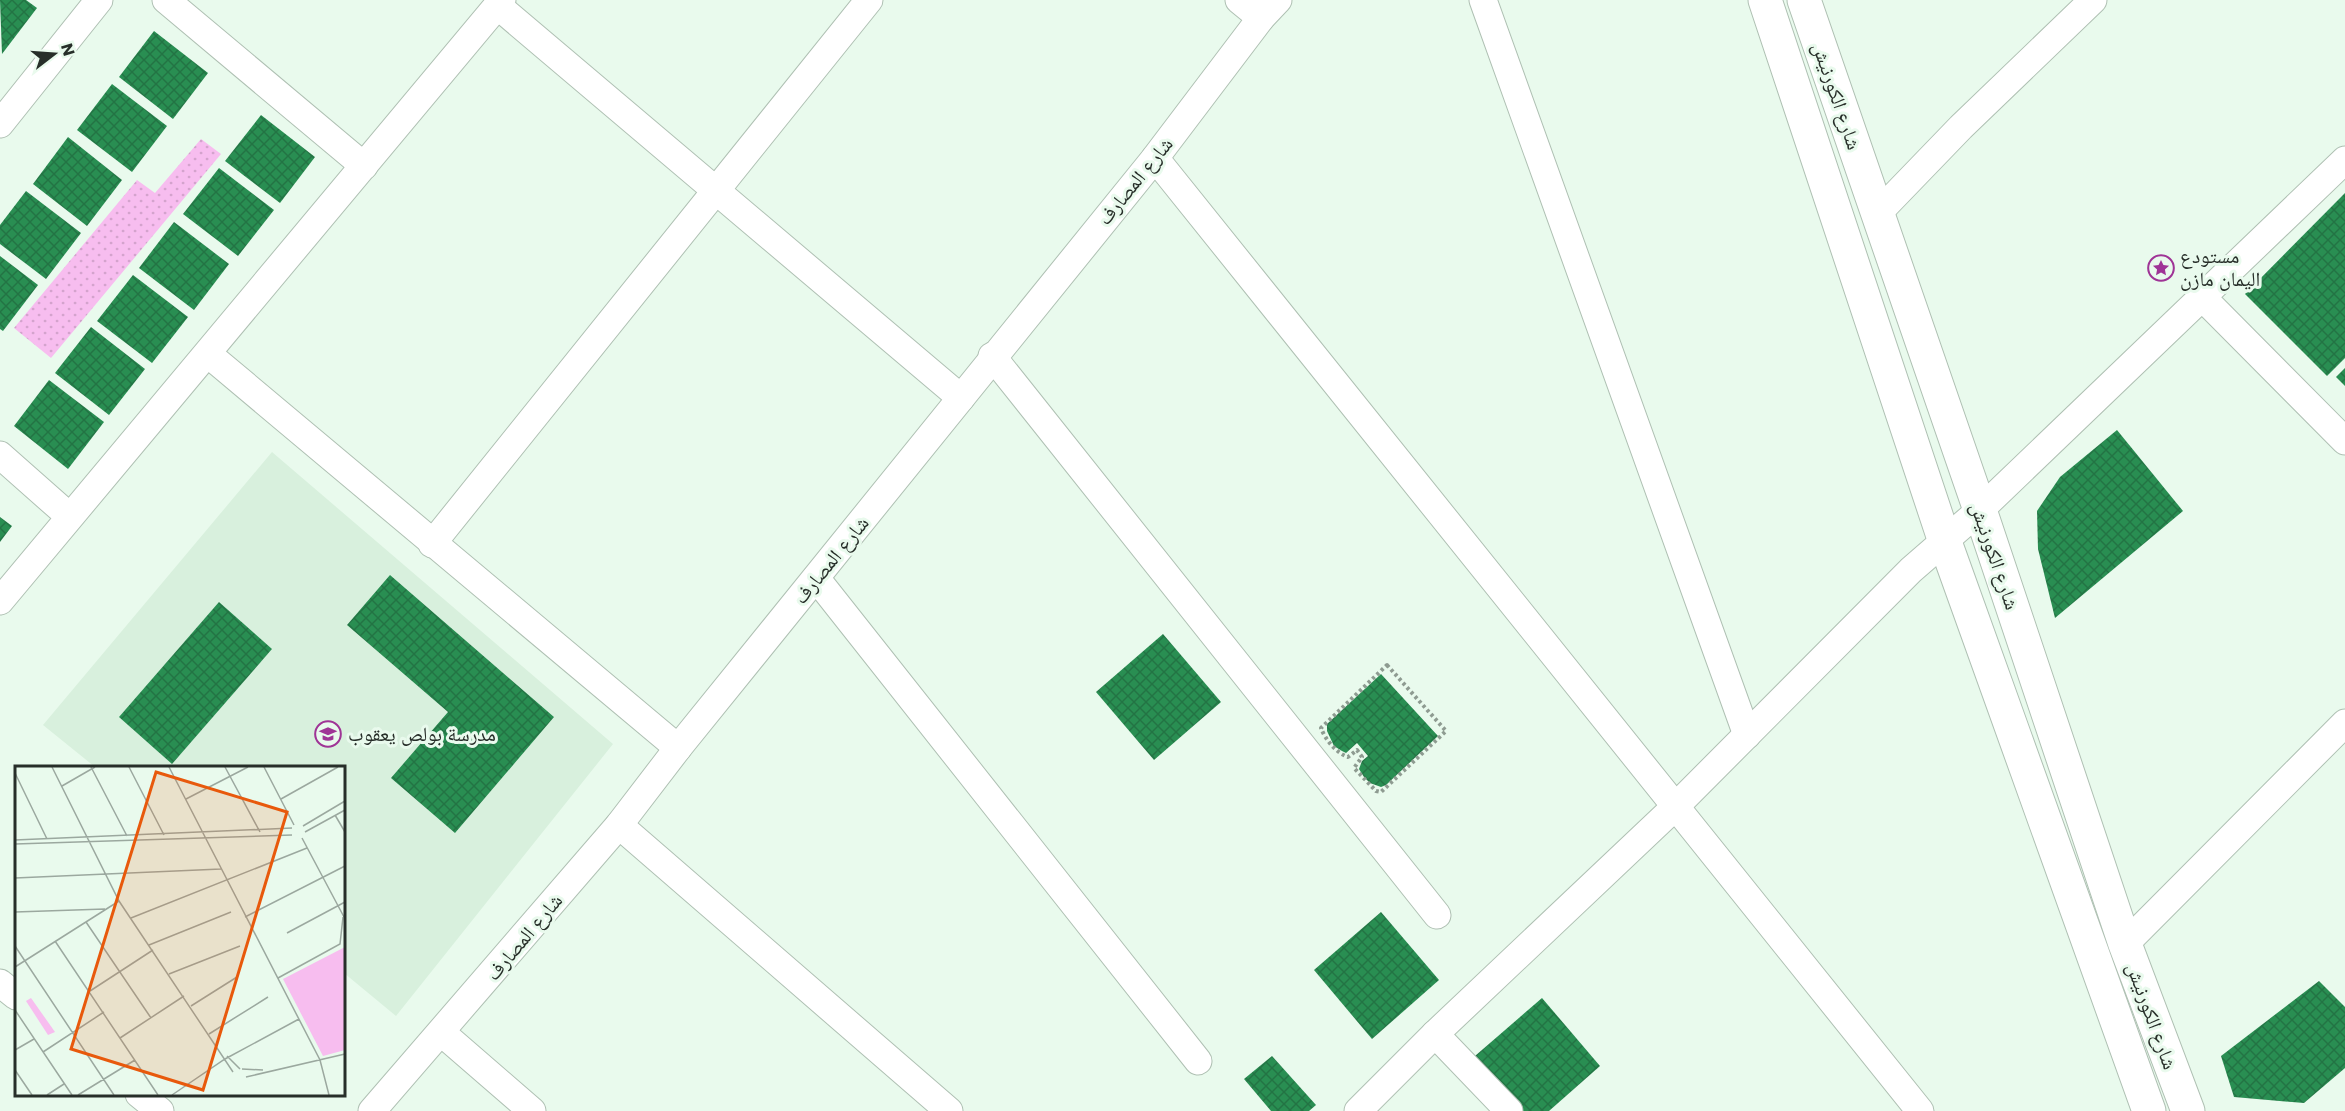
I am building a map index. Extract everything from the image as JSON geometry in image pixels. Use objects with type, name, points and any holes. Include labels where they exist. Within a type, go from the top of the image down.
[{"type":"street","points":[[0,124],[99,0]]},
{"type":"street","points":[[165,0],[364,166]]},
{"type":"street","points":[[432,544],[869,0]]},
{"type":"street","points":[[1239,0],[1269,9]]},
{"type":"street","points":[[1483,0],[1747,735]]},
{"type":"street","name":"شارع الكورنيش","points":[[1765,0],[1945,542],[2149,1111]]},
{"type":"street","name":"شارع الكورنيش","points":[[1804,0],[1980,510],[2125,944],[2188,1111]]},
{"type":"street","points":[[1877,214],[1961,127],[2093,0]]},
{"type":"street","points":[[0,600],[500,3],[961,398]]},
{"type":"street","name":"شارع المصارف","points":[[372,1111],[442,1033],[619,825],[678,748],[961,398],[992,356],[1155,158],[1269,9]]},
{"type":"street","points":[[1155,158],[1920,1111]]},
{"type":"street","points":[[1358,1111],[1435,1034],[1676,806],[1911,570],[1980,510],[2345,160]]},
{"type":"street","points":[[2201,296],[2345,441]]},
{"type":"street","points":[[207,354],[678,748]]},
{"type":"street","points":[[992,356],[1437,915]]},
{"type":"street","points":[[0,455],[69,516]]},
{"type":"street","points":[[816,578],[1198,1061]]},
{"type":"street","points":[[2125,944],[2345,723]]},
{"type":"street","points":[[619,825],[949,1111]]},
{"type":"street","points":[[0,983],[15,995]]},
{"type":"street","points":[[442,1033],[532,1111]]},
{"type":"street","points":[[1435,1034],[1509,1111]]},
{"type":"street","points":[[140,1096],[160,1111]]},
{"type":"path","points":[[1387,665],[1446,731],[1381,792],[1376,791],[1354,768],[1362,757],[1357,750],[1348,757],[1341,755],[1324,736],[1321,728],[1387,665]]},
{"type":"shaded area","points":[[201,139],[221,154],[51,358],[14,328],[137,180],[155,193]]},
{"type":"shaded area","name":"مدرسة بولص يعقوب","points":[[272,452],[613,744],[396,1016],[345,974],[345,766],[94,766],[43,725]]},
{"type":"building","points":[[0,0],[26,0],[37,8],[2,54]]},
{"type":"building","points":[[154,31],[208,73],[173,119],[119,77]]},
{"type":"building","points":[[112,84],[167,126],[132,172],[77,130]]},
{"type":"building","points":[[261,115],[315,157],[280,203],[225,161]]},
{"type":"building","points":[[68,137],[122,180],[87,226],[33,184]]},
{"type":"building","points":[[219,168],[274,210],[238,256],[183,214]]},
{"type":"building","points":[[26,191],[81,233],[46,279],[0,244],[0,225]]},
{"type":"building","points":[[2345,193],[2345,358],[2327,376],[2245,294]]},
{"type":"building","points":[[174,222],[229,264],[194,310],[139,268]]},
{"type":"building","points":[[0,256],[38,285],[3,331],[0,329]]},
{"type":"building","points":[[133,275],[188,317],[152,363],[97,321]]},
{"type":"building","points":[[91,327],[145,369],[109,415],[55,373]]},
{"type":"building","points":[[2345,368],[2345,386],[2336,377]]},
{"type":"building","points":[[49,380],[104,422],[68,469],[14,426]]},
{"type":"building","points":[[2117,430],[2183,511],[2055,618],[2038,549],[2037,511],[2060,477]]},
{"type":"building","points":[[0,517],[12,526],[0,542]]},
{"type":"building","points":[[390,575],[554,717],[455,833],[391,778],[448,712],[347,625]]},
{"type":"building","points":[[219,602],[272,649],[172,764],[119,717]]},
{"type":"building","points":[[1163,634],[1221,702],[1154,760],[1096,692]]},
{"type":"building","points":[[1381,674],[1438,736],[1386,785],[1381,787],[1370,783],[1359,769],[1362,761],[1368,756],[1357,743],[1346,753],[1334,746],[1327,731],[1327,724]]},
{"type":"building","points":[[1381,912],[1439,980],[1372,1039],[1314,970]]},
{"type":"building","points":[[2319,981],[2345,1007],[2345,1068],[2304,1103],[2234,1097],[2221,1056]]},
{"type":"building","points":[[1542,998],[1600,1066],[1549,1111],[1522,1111],[1475,1056]]},
{"type":"building","points":[[1272,1056],[1316,1105],[1309,1111],[1271,1111],[1244,1079]]},
{"type":"place","name":"مستودع اليمان مازن","points":[[2161,268]]},
{"type":"place","name":"مدرسة بولص يعقوب","points":[[328,734]]}]
